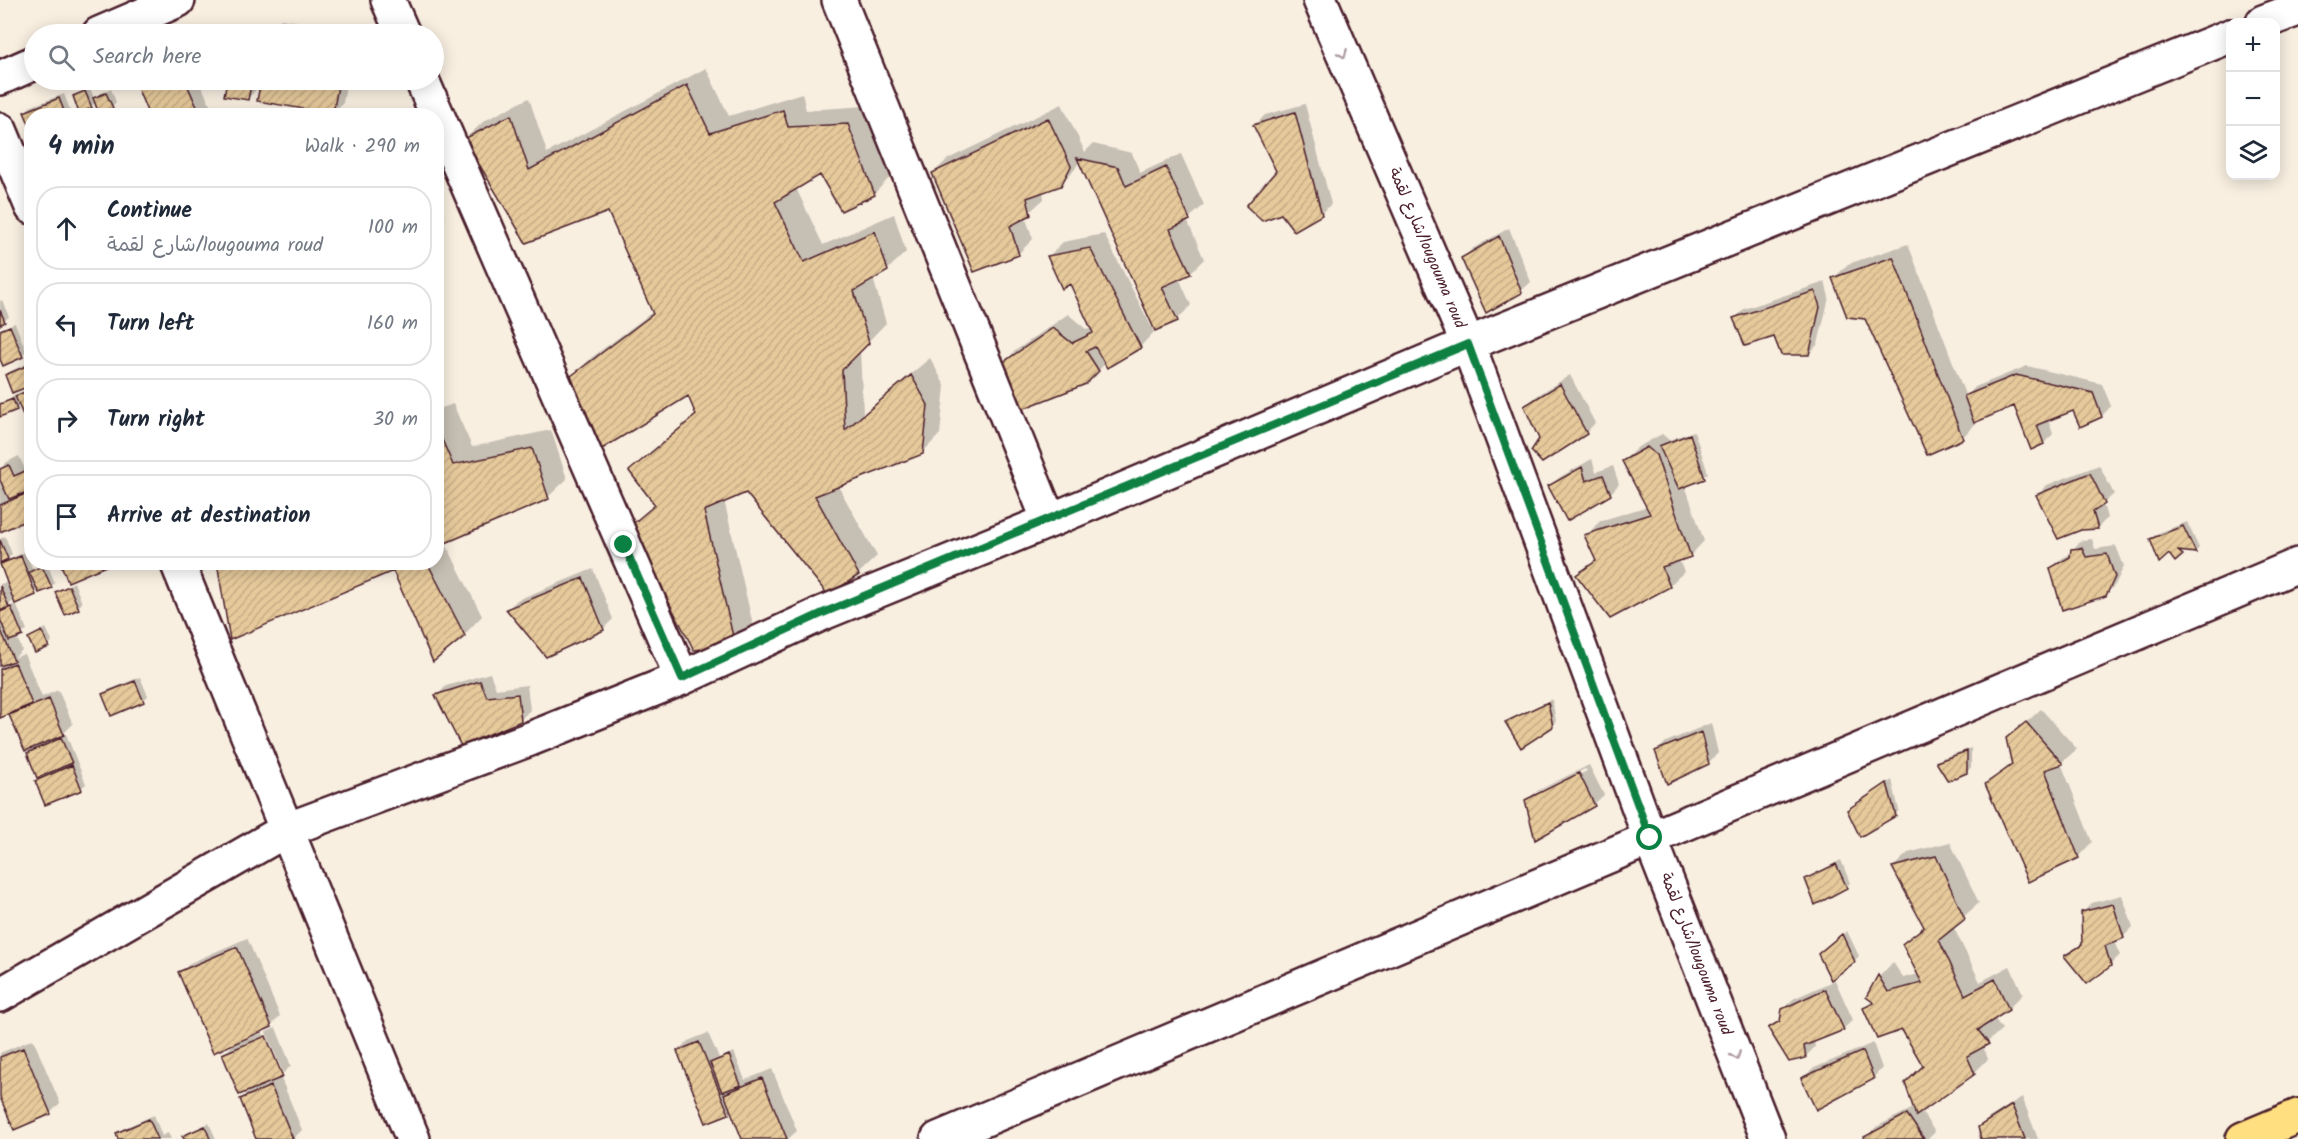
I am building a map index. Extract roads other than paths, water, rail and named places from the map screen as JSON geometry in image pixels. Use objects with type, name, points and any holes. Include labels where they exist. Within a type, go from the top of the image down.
[{"type":"main road","points":[[2243,1139],[2298,1116]]},
{"type":"street","points":[[122,24],[178,0]]},
{"type":"street","points":[[388,0],[399,24]]},
{"type":"street","points":[[839,0],[1048,521]]},
{"type":"street","name":"شارع لقمة/lougouma roud","points":[[1320,0],[1468,344],[1650,838],[1768,1139]]},
{"type":"street","points":[[2274,18],[2298,9]]},
{"type":"street","points":[[0,995],[286,830],[530,739],[682,678],[823,613],[1468,344],[2226,38]]},
{"type":"street","points":[[0,78],[24,67]]},
{"type":"street","points":[[426,90],[434,108]]},
{"type":"street","points":[[0,130],[24,188]]},
{"type":"street","points":[[444,131],[682,678]]},
{"type":"street","points":[[938,1139],[2298,565]]},
{"type":"street","points":[[180,570],[413,1139]]}]
